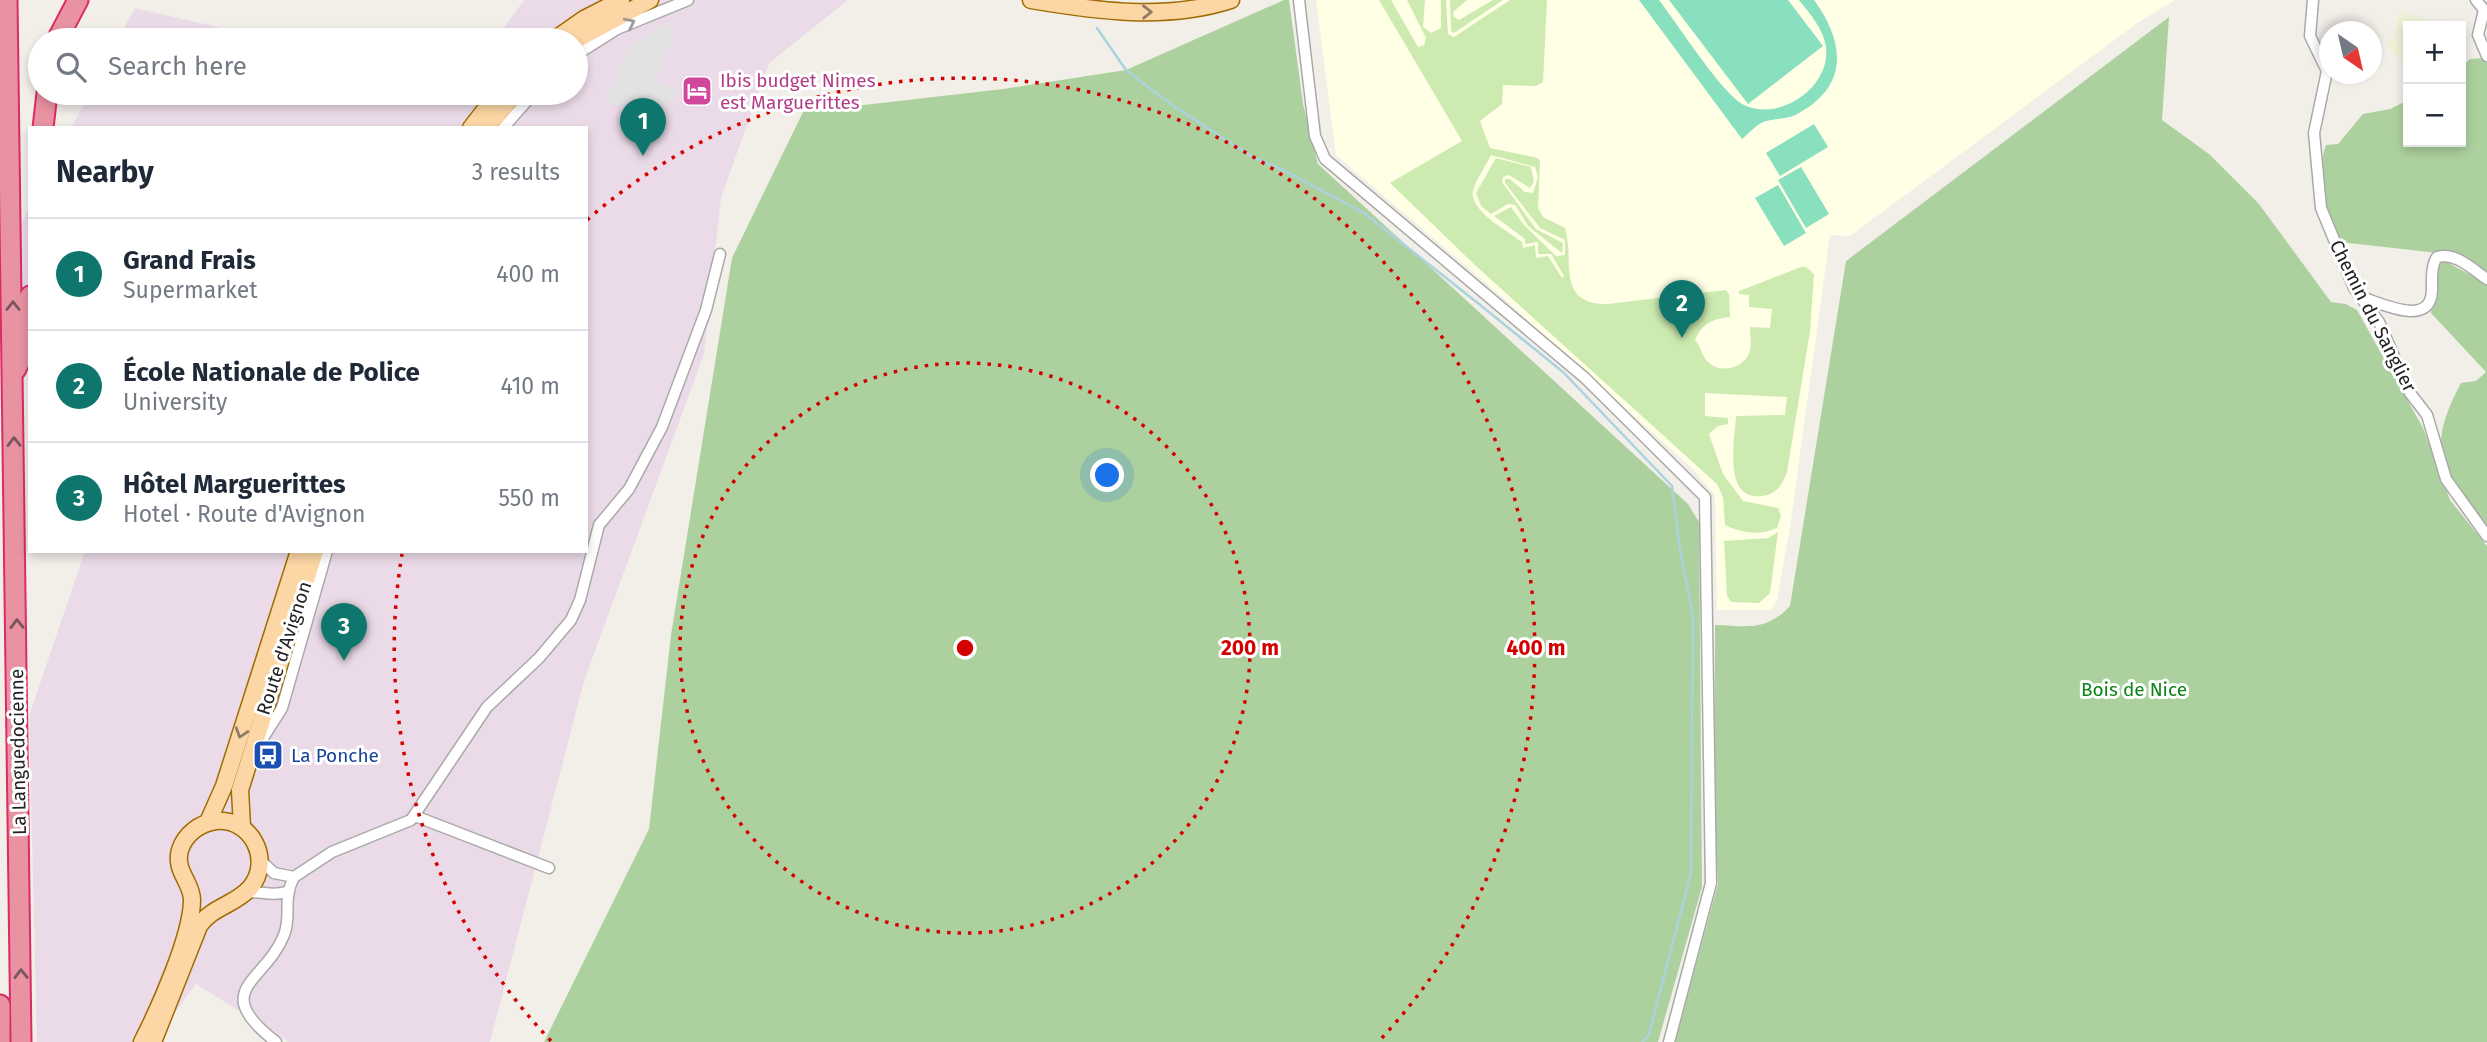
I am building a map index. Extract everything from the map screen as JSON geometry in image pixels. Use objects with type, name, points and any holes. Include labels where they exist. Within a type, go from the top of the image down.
[{"type":"highway","name":"La Languedocienne","points":[[7,0],[21,1042]]},
{"type":"highway","points":[[63,28],[78,0]]},
{"type":"highway","points":[[43,126],[46,105]]},
{"type":"highway","points":[[14,375],[27,345],[28,329]]},
{"type":"highway","points":[[0,1005],[0,1042]]},
{"type":"main road","points":[[571,28],[621,0]]},
{"type":"main road","points":[[588,34],[650,0]]},
{"type":"main road","points":[[1031,0],[1153,13],[1201,8],[1231,0]]},
{"type":"main road","points":[[473,126],[489,105]]},
{"type":"main road","points":[[488,126],[506,105]]},
{"type":"main road","name":"Route d'Avignon","points":[[208,822],[224,786],[298,553]]},
{"type":"main road","name":"Route d'Avignon","points":[[242,827],[240,790],[314,553]]},
{"type":"main road","points":[[142,1042],[189,921],[192,898],[179,863],[180,850],[186,838],[208,822],[231,822],[242,827],[255,842],[260,860],[256,879],[239,896],[211,912],[199,926],[153,1042]]},
{"type":"main road","points":[[188,888],[206,900],[239,896]]},
{"type":"street","points":[[588,48],[628,24],[688,0]]},
{"type":"street","points":[[1299,0],[1315,136],[1325,159],[1585,377],[1706,496],[1711,883],[1669,1042]]},
{"type":"street","name":"Chemin du Sanglier","points":[[2313,0],[2310,36],[2327,71],[2314,133],[2321,208],[2340,258],[2379,323],[2410,393],[2427,415],[2446,479],[2487,537]]},
{"type":"street","points":[[2476,0],[2484,10],[2478,35],[2487,56]]},
{"type":"street","points":[[505,126],[523,105]]},
{"type":"street","points":[[276,1042],[251,1018],[244,995],[250,979],[283,938],[286,892],[294,877],[332,852],[402,826],[415,816],[487,707],[539,658],[571,620],[580,600],[586,567],[602,519],[629,489],[662,427],[706,310],[720,254]]},
{"type":"street","points":[[2361,297],[2414,312],[2429,307],[2432,300],[2433,263],[2437,257],[2444,255],[2457,258],[2487,279]]},
{"type":"street","points":[[247,765],[282,708],[326,553]]},
{"type":"street","points":[[415,816],[549,868]]},
{"type":"street","points":[[260,860],[274,873],[294,877]]},
{"type":"street","points":[[239,896],[254,892],[271,896],[286,892]]},
{"type":"shaded area","points":[[524,0],[848,0],[769,63],[721,198],[704,354],[584,681],[490,1042],[289,1042],[196,984],[153,1042],[37,1042],[29,716],[84,553],[588,553],[588,126],[72,126],[83,105],[588,105],[588,28],[504,28]]},
{"type":"shaded area","points":[[1316,0],[2175,0],[2140,21],[1850,236],[1830,235],[1790,527],[1777,600],[1771,610],[1717,610],[1715,495],[1693,469],[1500,295],[1336,155]]},
{"type":"shaded area","points":[[135,8],[221,28],[124,28]]},
{"type":"shaded area","points":[[2399,10],[2426,21],[2403,21],[2403,60],[2385,44],[2395,36]]},
{"type":"shaded area","points":[[668,22],[675,34],[654,82],[679,91],[667,105],[646,100],[639,116],[606,100],[629,46]]},
{"type":"shaded area","points":[[28,211],[28,329],[0,303],[0,263]]},
{"type":"green space","points":[[1289,0],[1303,104],[1318,164],[1688,504],[1699,522],[1702,887],[1658,1042],[544,1042],[649,829],[671,635],[732,258],[803,112],[1003,89],[1126,70]]},
{"type":"green space","points":[[1379,0],[1391,0],[1418,47],[1424,45],[1426,38],[1407,0],[1425,0],[1423,27],[1431,33],[1441,28],[1441,0],[1446,0],[1448,34],[1454,37],[1510,0],[1547,0],[1543,82],[1536,86],[1503,85],[1502,104],[1480,121],[1490,148],[1538,158],[1540,161],[1538,208],[1543,217],[1565,228],[1570,279],[1580,297],[1591,302],[1608,304],[1726,290],[1729,294],[1730,317],[1709,323],[1695,340],[1709,363],[1727,368],[1739,365],[1748,356],[1751,345],[1750,327],[1770,328],[1772,309],[1749,307],[1749,295],[1739,294],[1739,291],[1801,267],[1806,267],[1814,274],[1810,331],[1787,472],[1775,491],[1762,496],[1749,495],[1741,489],[1736,479],[1733,453],[1736,416],[1785,415],[1787,397],[1705,393],[1705,416],[1728,418],[1728,424],[1718,426],[1709,434],[1723,474],[1743,501],[1778,508],[1781,516],[1777,528],[1751,532],[1725,525],[1723,497],[1717,484],[1476,266],[1390,183],[1462,141]],"holes":[[[1491,155],[1535,167],[1538,177],[1533,193],[1525,192],[1510,179],[1505,179],[1505,183],[1540,228],[1565,240],[1565,255],[1556,256],[1524,225],[1511,207],[1494,216],[1525,239],[1525,244],[1538,242],[1538,254],[1551,254],[1564,276],[1562,278],[1548,256],[1536,258],[1535,245],[1523,248],[1522,242],[1483,213],[1473,199],[1474,186]]]},
{"type":"green space","points":[[1450,0],[1467,0],[1453,12],[1454,17],[1459,20],[1493,0],[1503,0],[1454,33],[1451,31]]},
{"type":"green space","points":[[1639,0],[1659,0],[1700,57],[1735,98],[1744,105],[1773,109],[1787,105],[1812,87],[1825,62],[1826,47],[1822,34],[1799,0],[1814,0],[1824,15],[1836,46],[1834,76],[1816,102],[1795,115],[1763,122],[1742,139]]},
{"type":"green space","points":[[1669,0],[1788,0],[1823,46],[1748,104]]},
{"type":"green space","name":"Bois de Nice","points":[[2169,17],[2162,120],[2209,154],[2259,204],[2331,302],[2346,304],[2357,310],[2423,428],[2450,500],[2487,546],[2487,1042],[1675,1042],[1718,884],[1714,812],[1715,625],[1764,624],[1790,606],[1846,261]]},
{"type":"green space","points":[[2483,58],[2487,63],[2487,275],[2455,255],[2340,242],[2323,194],[2321,169],[2326,145],[2338,144],[2363,114],[2390,109],[2403,102],[2403,147],[2466,147],[2466,63],[2470,59]]},
{"type":"green space","points":[[1814,124],[1828,147],[1780,176],[1766,153]]},
{"type":"green space","points":[[1496,158],[1531,167],[1534,182],[1530,188],[1509,175],[1503,177],[1502,182],[1536,229],[1563,243],[1562,253],[1528,226],[1515,205],[1508,204],[1491,214],[1481,206],[1476,193]]},
{"type":"green space","points":[[1801,167],[1829,214],[1806,228],[1778,180]]},
{"type":"green space","points":[[1778,185],[1806,233],[1784,246],[1755,198]]},
{"type":"green space","points":[[2443,260],[2487,284],[2487,529],[2459,492],[2443,461],[2441,445],[2449,407],[2461,383],[2476,381],[2486,372],[2431,313],[2435,271]]},
{"type":"green space","points":[[1778,532],[1770,593],[1759,603],[1731,602],[1727,596],[1724,541],[1768,538]]},
{"type":"waterway","points":[[1097,28],[1126,70],[1172,105],[1251,156],[1364,213],[1479,304],[1563,372],[1672,486],[1680,550],[1693,616],[1691,873],[1649,1034],[1643,1042]]},
{"type":"place","name":"Ibis budget Nimes est Marguerittes","points":[[697,91]]},
{"type":"place","name":"Grand Frais","points":[[643,156]]},
{"type":"place","name":"École Nationale de Police","points":[[1682,338]]},
{"type":"place","name":"Hôtel Marguerittes","points":[[344,661]]},
{"type":"place","name":"La Ponche","points":[[268,755]]}]
